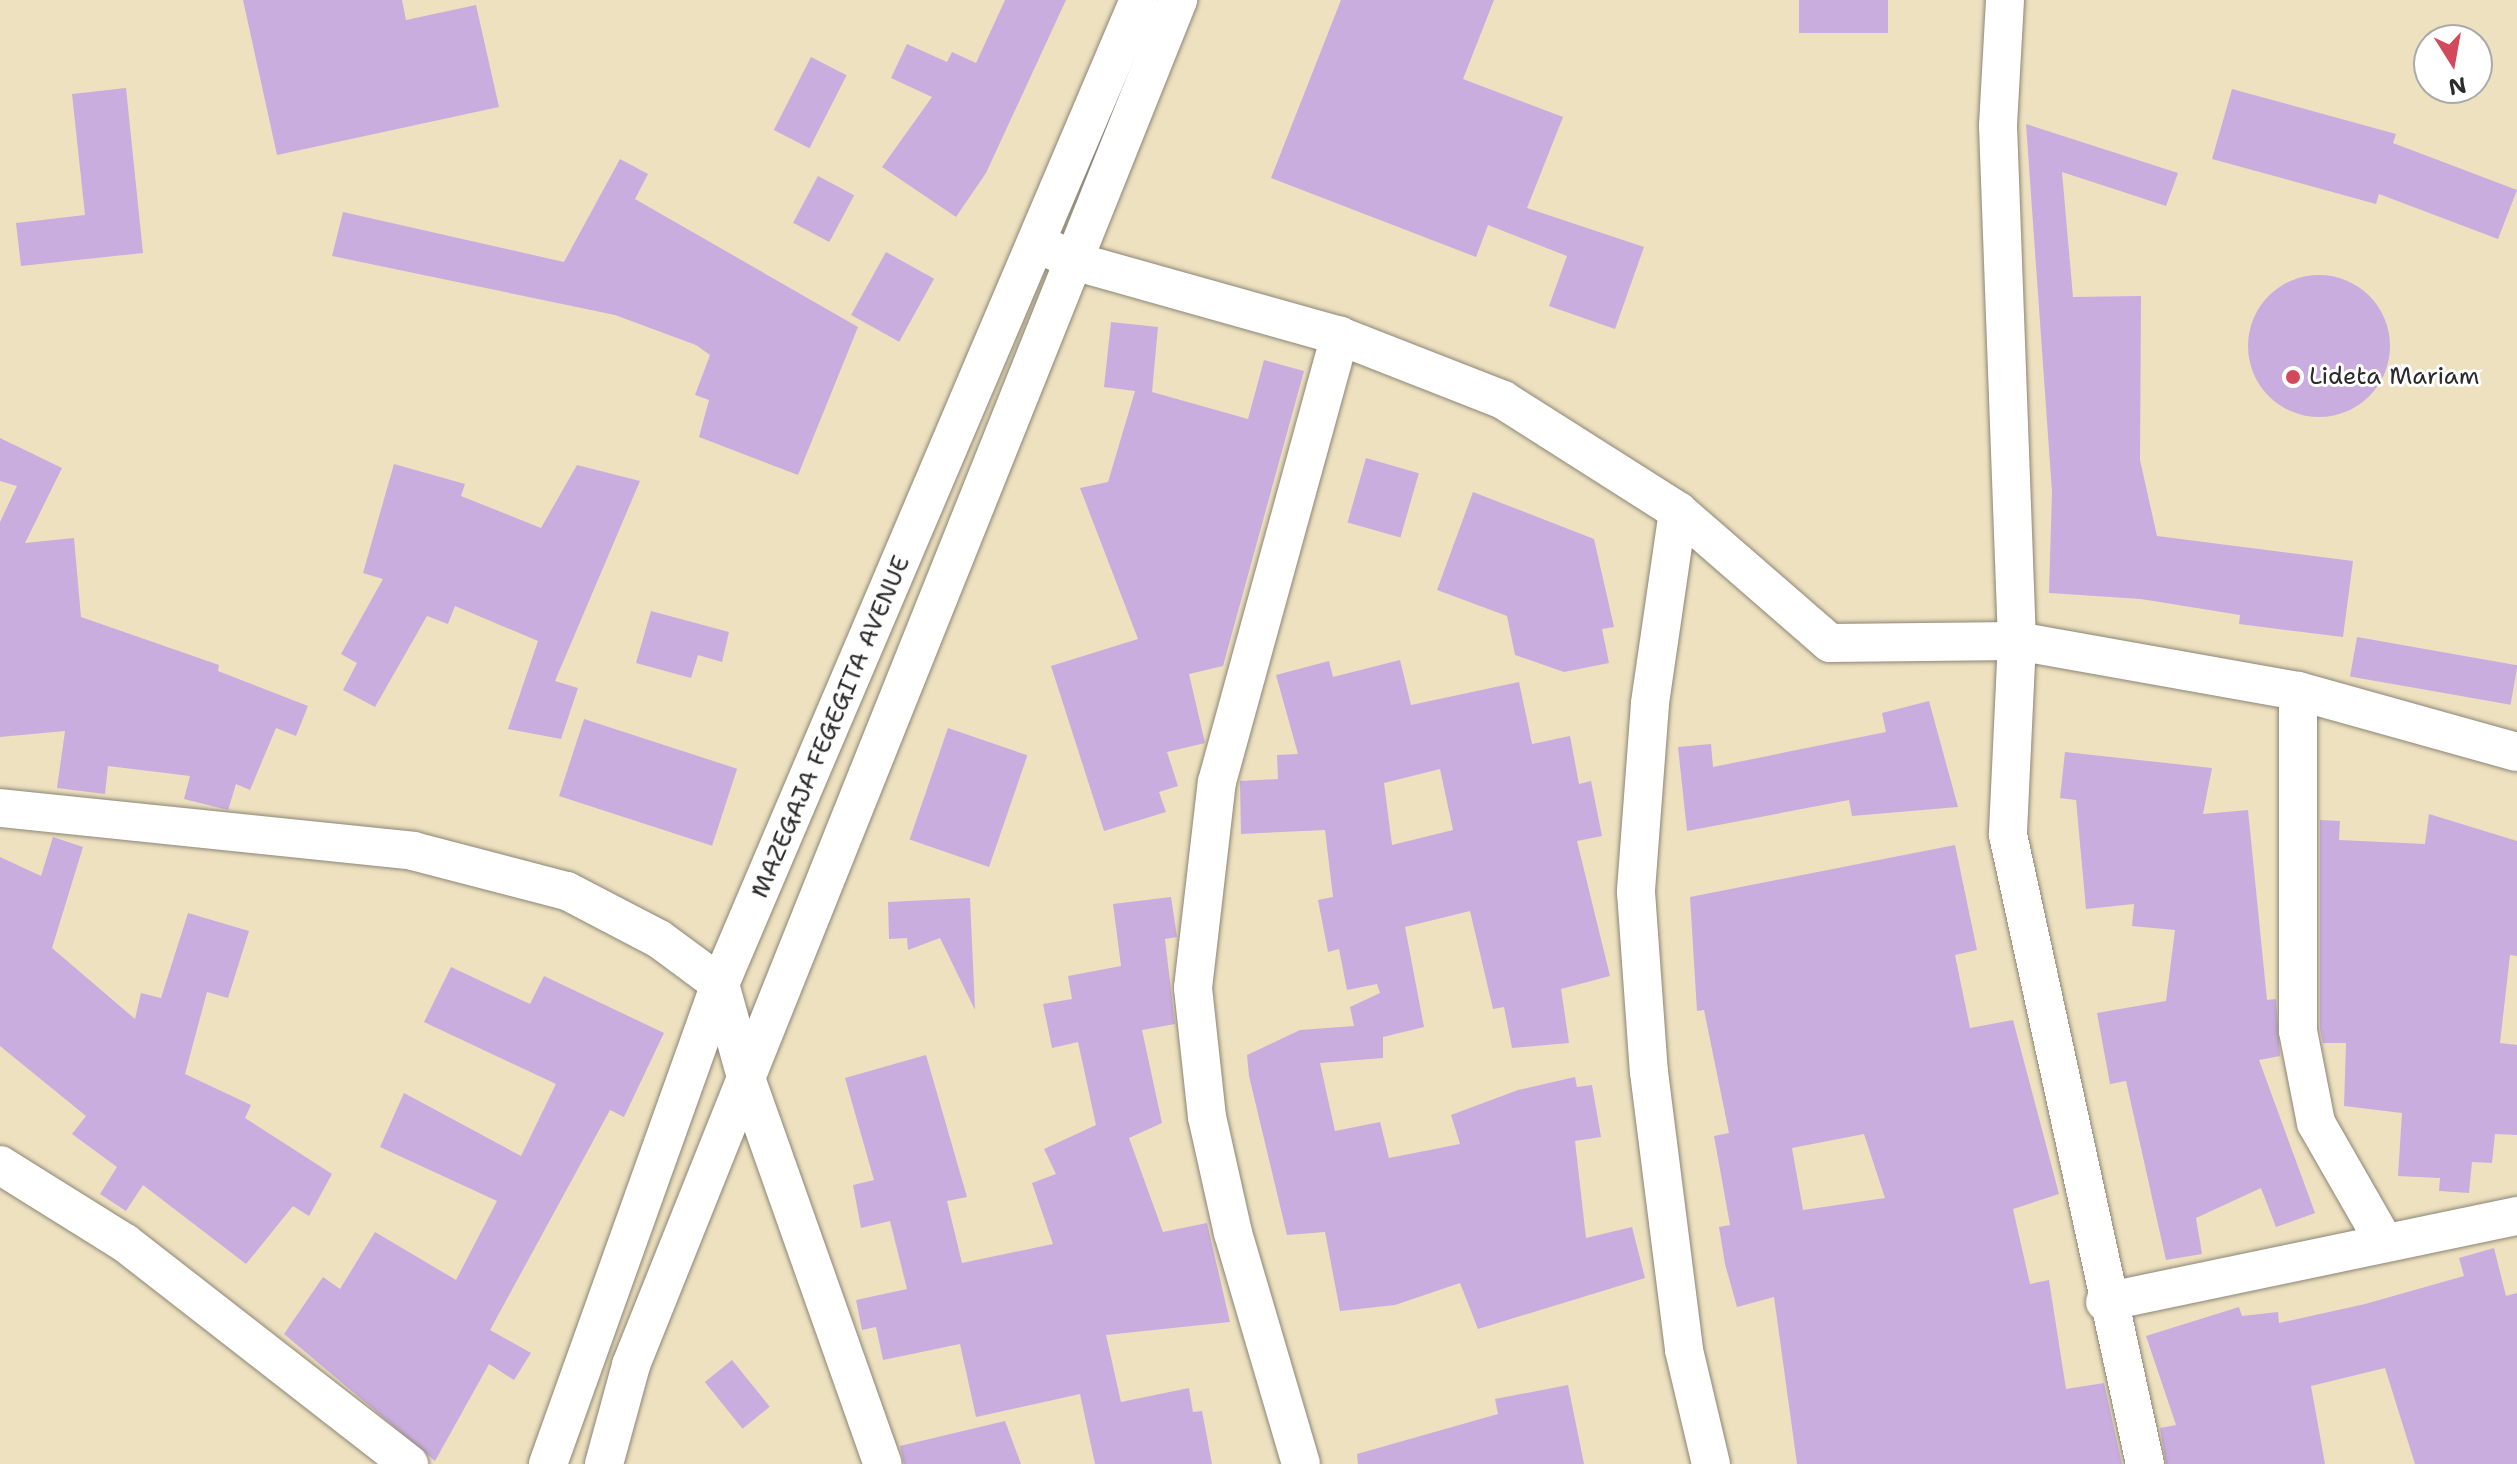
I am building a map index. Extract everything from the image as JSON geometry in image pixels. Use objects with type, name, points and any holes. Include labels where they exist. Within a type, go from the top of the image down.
[{"type":"street","name":"MAZEGAJA FEGEGITA AVENUE","points":[[548,1464],[720,984],[1039,244],[1139,0]]},
{"type":"street","name":"MAZEGAJA FEGEGITA AVENUE","points":[[604,1464],[631,1365],[1077,262],[1178,0]]},
{"type":"street","points":[[2005,0],[1998,126],[2017,641],[2008,835],[2105,1302],[2145,1464]]},
{"type":"street","points":[[1039,244],[1077,262],[1340,336],[1503,400],[1678,511],[1830,643],[2017,641],[2298,691],[2517,752]]},
{"type":"street","points":[[1301,1464],[1233,1233],[1207,1117],[1193,988],[1217,782],[1340,336]]},
{"type":"street","points":[[1678,511],[1650,704],[1636,892],[1649,1072],[1684,1350],[1711,1464]]},
{"type":"street","points":[[2298,691],[2298,1031],[2316,1123],[2383,1240]]},
{"type":"street","points":[[0,808],[413,851],[567,891],[659,939],[720,984],[747,1081],[883,1464]]},
{"type":"street","points":[[0,1165],[125,1243],[409,1464]]},
{"type":"street","points":[[2105,1302],[2383,1240],[2517,1216]]},
{"type":"building","points":[[243,0],[402,0],[406,20],[476,5],[499,107],[277,155]]},
{"type":"building","points":[[1005,0],[1066,0],[986,173],[956,217],[882,167],[932,97],[891,78],[907,44],[947,62],[952,52],[976,63]]},
{"type":"building","points":[[1341,0],[1494,0],[1463,79],[1563,117],[1527,208],[1644,247],[1615,329],[1549,306],[1567,256],[1488,225],[1476,257],[1271,178]]},
{"type":"building","points":[[1799,0],[1888,0],[1888,33],[1799,33]]},
{"type":"building","points":[[811,57],[847,75],[809,148],[774,130]]},
{"type":"building","points":[[126,88],[143,253],[21,266],[16,223],[85,215],[72,94]]},
{"type":"building","points":[[2232,89],[2396,134],[2393,143],[2517,190],[2498,239],[2379,194],[2376,204],[2212,159]]},
{"type":"building","points":[[2026,124],[2178,173],[2166,206],[2062,172],[2073,297],[2141,296],[2140,460],[2157,536],[2353,561],[2343,637],[2239,624],[2240,615],[2141,599],[2049,593],[2052,492]]},
{"type":"building","points":[[620,159],[648,174],[635,199],[858,327],[798,475],[699,437],[709,400],[695,395],[710,355],[696,345],[615,315],[332,256],[343,212],[564,262]]},
{"type":"building","points":[[818,176],[854,195],[829,242],[793,223]]},
{"type":"building","points":[[886,252],[934,279],[899,342],[851,315]]},
{"type":"building","points":[[2319,275],[2346,281],[2369,296],[2384,319],[2390,346],[2384,373],[2369,396],[2346,411],[2319,417],[2292,411],[2269,396],[2254,373],[2248,346],[2254,319],[2269,296],[2292,281]]},
{"type":"building","points":[[1111,322],[1158,327],[1152,392],[1248,419],[1264,360],[1304,371],[1223,666],[1189,674],[1205,743],[1167,752],[1178,786],[1159,792],[1166,812],[1104,831],[1051,666],[1138,639],[1080,488],[1108,482],[1135,391],[1104,387]]},
{"type":"building","points":[[0,438],[62,468],[25,543],[74,538],[81,617],[219,665],[218,671],[308,706],[296,736],[276,728],[250,790],[236,784],[228,810],[184,799],[190,776],[108,766],[105,794],[57,788],[65,731],[0,737],[0,522],[17,486],[0,481]]},
{"type":"building","points":[[1366,458],[1419,473],[1400,538],[1348,522]]},
{"type":"building","points":[[394,464],[465,484],[461,496],[541,528],[577,465],[640,481],[555,681],[578,688],[561,739],[508,729],[538,641],[455,606],[448,624],[427,616],[375,707],[343,690],[357,663],[341,654],[383,579],[363,573]]},
{"type":"building","points":[[1473,492],[1594,539],[1614,627],[1602,629],[1609,663],[1564,672],[1515,655],[1507,616],[1437,590]]},
{"type":"building","points":[[651,611],[729,632],[722,662],[698,655],[691,678],[636,663]]},
{"type":"building","points":[[2357,637],[2517,665],[2511,705],[2350,676]]},
{"type":"building","points":[[1400,660],[1411,705],[1519,682],[1532,744],[1570,736],[1579,784],[1591,781],[1602,836],[1577,841],[1610,976],[1561,989],[1569,1043],[1512,1048],[1504,1007],[1493,1009],[1470,911],[1405,927],[1424,1027],[1383,1037],[1383,1058],[1320,1063],[1335,1131],[1380,1122],[1389,1158],[1460,1144],[1451,1115],[1518,1090],[1575,1077],[1577,1087],[1592,1085],[1601,1137],[1575,1141],[1586,1238],[1632,1227],[1645,1278],[1478,1329],[1460,1283],[1395,1305],[1340,1311],[1325,1232],[1287,1235],[1249,1076],[1247,1055],[1300,1030],[1354,1026],[1350,1007],[1380,993],[1377,984],[1347,990],[1339,949],[1328,952],[1318,900],[1333,897],[1325,830],[1241,834],[1240,781],[1278,779],[1277,755],[1298,754],[1276,675],[1329,661],[1333,677]],"holes":[[[1440,769],[1453,830],[1392,845],[1384,783]]]},
{"type":"building","points":[[1929,701],[1958,807],[1852,816],[1849,800],[1687,831],[1678,747],[1711,744],[1713,767],[1886,732],[1882,713]]},
{"type":"building","points":[[584,719],[737,769],[712,846],[559,796]]},
{"type":"building","points":[[948,728],[1027,755],[989,867],[910,840]]},
{"type":"building","points":[[2065,752],[2212,768],[2203,814],[2248,810],[2267,1000],[2276,999],[2280,1056],[2259,1060],[2315,1213],[2276,1227],[2261,1188],[2196,1218],[2202,1254],[2166,1260],[2126,1081],[2110,1084],[2097,1013],[2166,1001],[2175,930],[2132,926],[2134,904],[2086,909],[2076,800],[2060,798]]},
{"type":"building","points":[[2429,814],[2517,841],[2517,956],[2510,955],[2500,1043],[2517,1045],[2517,1135],[2495,1134],[2492,1163],[2472,1162],[2469,1193],[2439,1191],[2440,1178],[2398,1176],[2402,1113],[2344,1106],[2346,1043],[2323,1043],[2320,1029],[2320,820],[2340,821],[2339,840],[2425,844]]},
{"type":"building","points":[[53,837],[83,847],[52,948],[135,1019],[141,993],[161,998],[188,913],[249,931],[228,998],[207,992],[185,1074],[251,1105],[245,1118],[332,1174],[309,1216],[293,1206],[246,1264],[143,1185],[126,1211],[100,1194],[117,1167],[72,1134],[86,1116],[0,1046],[0,857],[41,876]]},
{"type":"building","points":[[1955,845],[1977,950],[1955,955],[1970,1028],[2013,1020],[2059,1194],[2013,1209],[2030,1284],[2049,1280],[2066,1389],[2104,1383],[2122,1464],[1797,1464],[1774,1297],[1737,1307],[1725,1264],[1719,1227],[1730,1225],[1714,1136],[1729,1133],[1704,1010],[1697,1011],[1690,897]],"holes":[[[1864,1134],[1885,1198],[1803,1210],[1792,1148]]]},
{"type":"building","points":[[1171,897],[1177,937],[1165,939],[1175,1024],[1142,1030],[1162,1123],[1129,1138],[1163,1232],[1207,1223],[1230,1322],[1106,1335],[1121,1402],[1189,1388],[1193,1412],[1202,1411],[1212,1464],[1095,1464],[1080,1394],[976,1417],[960,1344],[883,1360],[876,1327],[862,1330],[856,1300],[907,1289],[890,1221],[861,1228],[853,1185],[874,1180],[845,1078],[926,1055],[967,1197],[947,1201],[962,1263],[1053,1244],[1032,1183],[1056,1174],[1044,1149],[1096,1125],[1078,1042],[1052,1048],[1043,1004],[1072,999],[1068,976],[1121,966],[1113,904]]},
{"type":"building","points":[[970,898],[975,1010],[940,938],[908,950],[907,938],[889,939],[888,902]]},
{"type":"building","points":[[451,967],[530,1004],[544,976],[664,1033],[624,1117],[610,1110],[490,1330],[531,1353],[514,1380],[489,1364],[435,1461],[284,1334],[323,1277],[340,1289],[375,1232],[456,1280],[497,1201],[380,1147],[404,1093],[521,1156],[556,1084],[424,1022]]},
{"type":"building","points":[[2494,1248],[2506,1296],[2517,1293],[2517,1464],[2415,1464],[2385,1368],[2311,1386],[2325,1464],[2166,1464],[2160,1428],[2176,1425],[2146,1336],[2239,1307],[2242,1316],[2278,1312],[2279,1323],[2365,1304],[2464,1276],[2459,1258]]},
{"type":"building","points":[[732,1360],[770,1407],[743,1429],[705,1382]]},
{"type":"building","points":[[1568,1385],[1584,1464],[1358,1464],[1357,1454],[1498,1414],[1495,1399]]},
{"type":"building","points":[[1005,1421],[1021,1464],[904,1464],[900,1446]]},
{"type":"place","name":"Lideta Mariam","points":[[2293,377]]}]
